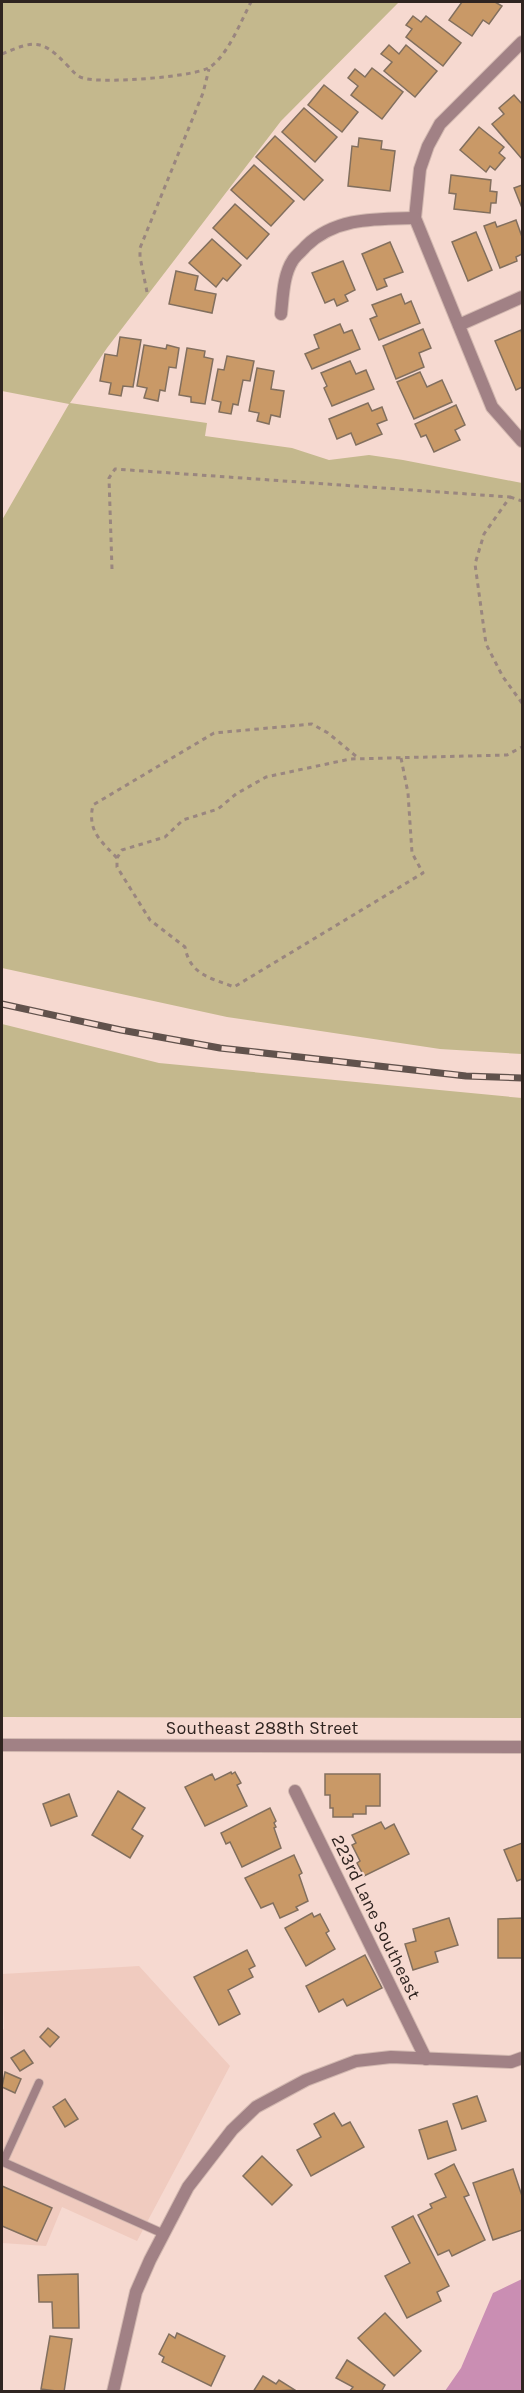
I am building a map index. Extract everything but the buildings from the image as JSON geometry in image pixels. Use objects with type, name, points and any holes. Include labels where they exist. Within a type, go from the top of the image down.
[{"type":"street","points":[[522,42],[440,124],[428,146],[420,169],[415,218],[492,407],[522,441]]},
{"type":"street","points":[[281,314],[286,275],[293,259],[315,237],[348,222],[415,218]]},
{"type":"street","points":[[459,325],[522,297]]},
{"type":"street","name":"Southeast 288th Street","points":[[2,1744],[522,1747]]},
{"type":"street","name":"223rd Lane Southeast","points":[[295,1791],[426,2059]]},
{"type":"street","points":[[113,2391],[136,2292],[164,2234],[188,2187],[232,2130],[256,2107],[306,2080],[356,2061],[391,2057],[511,2062],[522,2058]]},
{"type":"lane","points":[[39,2083],[3,2162],[164,2234]]},
{"type":"path","points":[[2,54],[21,46],[45,45],[52,49],[74,73],[90,80],[190,74],[209,69],[221,57],[251,2]]},
{"type":"path","points":[[147,292],[140,248],[203,93],[209,69]]},
{"type":"path","points":[[112,570],[109,478],[115,469],[510,497],[522,501]]},
{"type":"path","points":[[510,497],[484,534],[475,564],[486,644],[503,677],[522,703]]},
{"type":"path","points":[[117,858],[94,833],[91,814],[93,805],[214,733],[312,724],[328,733],[358,758]]},
{"type":"path","points":[[401,758],[408,793],[412,853],[423,873],[234,987],[204,975],[188,960],[185,947],[150,920],[117,867],[117,858],[122,850],[165,837],[183,820],[218,809],[236,794],[266,777],[315,765],[358,758],[507,755],[522,747]]},
{"type":"shaded area","points":[[2,2],[399,2],[281,121],[107,348],[70,403],[207,423],[205,436],[292,448],[329,460],[369,455],[522,483],[522,1054],[440,1049],[227,1017],[2,968],[2,520],[69,404],[2,391]]},
{"type":"shaded area","points":[[2,1024],[159,1063],[522,1098],[522,1718],[2,1717]]},
{"type":"shaded area","points":[[139,1966],[230,2066],[137,2241],[62,2207],[46,2246],[2,2243],[2,2030],[4,2029],[2,1974]]},
{"type":"shaded area","points":[[522,2279],[522,2391],[445,2391],[461,2368],[493,2293]]},
{"type":"railway","points":[[2,1004],[121,1030],[220,1048],[466,1076],[522,1078]]}]
